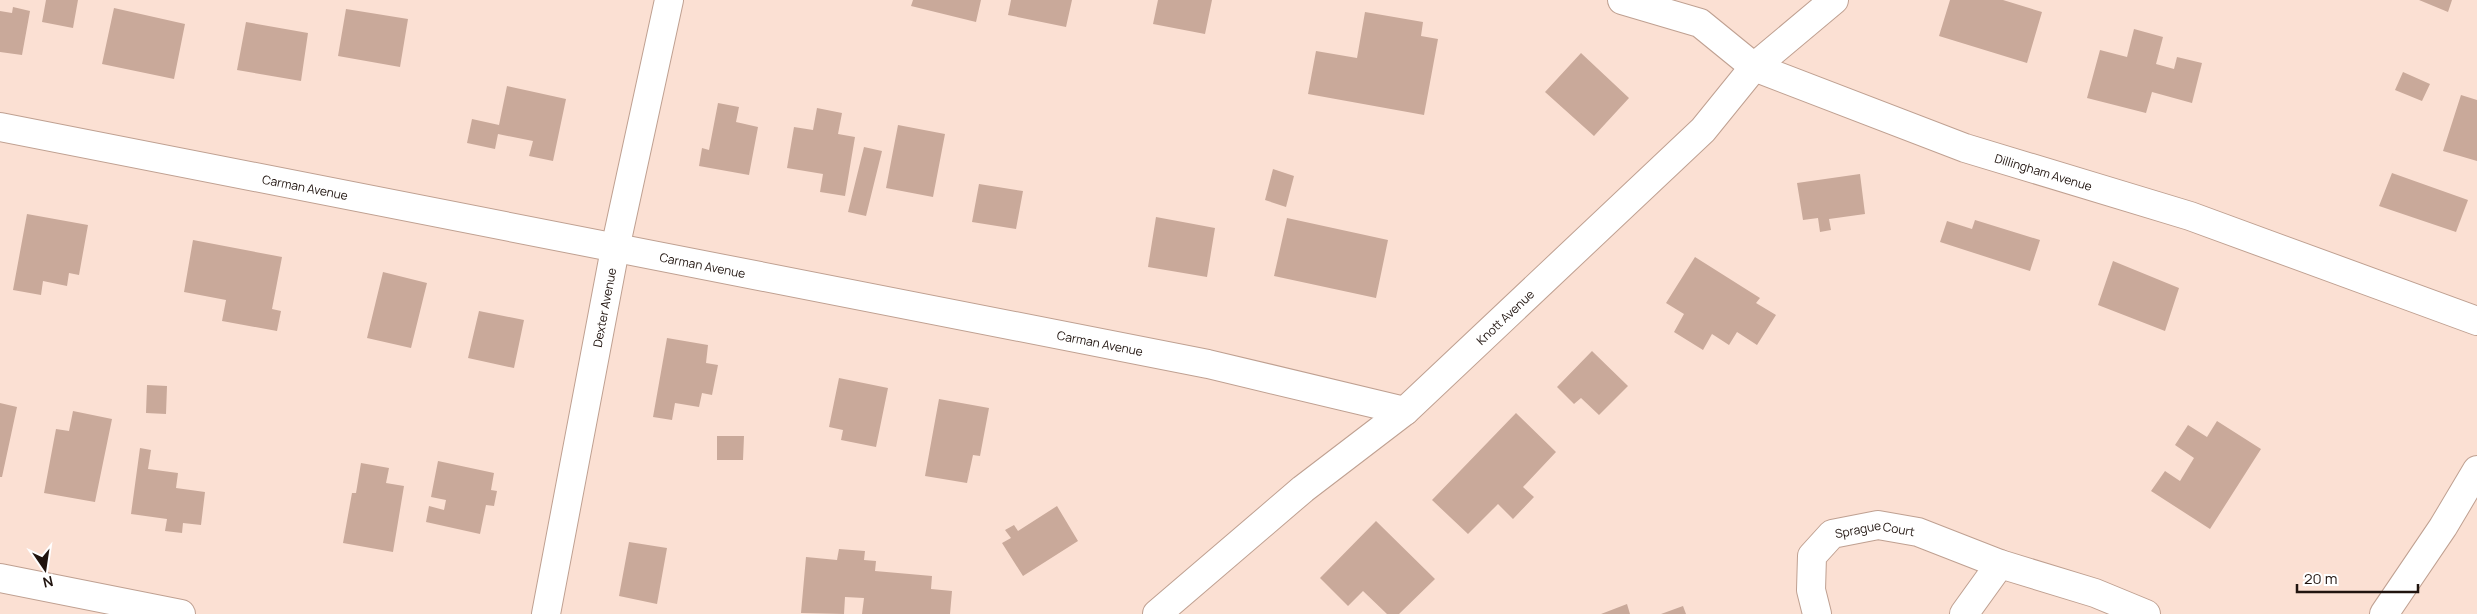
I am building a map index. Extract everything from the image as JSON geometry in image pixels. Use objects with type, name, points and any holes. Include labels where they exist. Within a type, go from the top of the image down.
[{"type":"street","name":"Dexter Avenue","points":[[546,614],[615,249],[669,0]]},
{"type":"street","name":"Dillingham Avenue","points":[[1622,0],[1700,23],[1754,67],[1965,148],[2190,216],[2477,321]]},
{"type":"street","name":"Knott Avenue","points":[[1157,614],[1304,489],[1405,411],[1703,130],[1754,67],[1834,0]]},
{"type":"street","name":"Carman Avenue","points":[[0,127],[1208,364],[1405,411]]},
{"type":"street","points":[[2384,614],[2443,527],[2477,470]]},
{"type":"street","name":"Sprague Court","points":[[1817,614],[1811,590],[1812,556],[1832,534],[1878,525],[1918,532],[2000,564],[2095,593],[2146,614]]},
{"type":"street","points":[[1964,614],[2000,564]]},
{"type":"street","points":[[0,578],[181,614]]},
{"type":"building","points":[[46,0],[78,0],[73,28],[42,22]]},
{"type":"building","points":[[913,0],[981,0],[976,22],[911,6]]},
{"type":"building","points":[[1011,0],[1072,0],[1066,27],[1008,15]]},
{"type":"building","points":[[1158,0],[1212,0],[1205,34],[1153,24]]},
{"type":"building","points":[[1950,0],[2003,0],[2042,12],[2027,63],[1939,36]]},
{"type":"building","points":[[2419,0],[2452,0],[2448,12]]},
{"type":"building","points":[[13,7],[30,11],[22,55],[0,52],[0,11],[12,13]]},
{"type":"building","points":[[114,8],[185,24],[174,79],[102,64]]},
{"type":"building","points":[[346,9],[408,19],[400,67],[338,56]]},
{"type":"building","points":[[1365,12],[1423,22],[1421,36],[1438,39],[1424,115],[1308,94],[1316,51],[1357,58]]},
{"type":"building","points":[[246,22],[308,33],[301,81],[237,70]]},
{"type":"building","points":[[2134,29],[2163,37],[2156,64],[2174,69],[2177,57],[2202,63],[2192,103],[2152,92],[2146,113],[2087,98],[2100,50],[2127,57]]},
{"type":"building","points":[[1581,53],[1629,98],[1594,136],[1545,92]]},
{"type":"building","points":[[2403,72],[2430,84],[2422,101],[2395,90]]},
{"type":"building","points":[[507,86],[566,99],[553,161],[529,156],[533,141],[498,134],[495,149],[467,143],[472,119],[499,125]]},
{"type":"building","points":[[2461,95],[2477,100],[2477,161],[2443,151]]},
{"type":"building","points":[[718,103],[739,107],[736,122],[758,127],[749,175],[699,166],[702,148],[709,150]]},
{"type":"building","points":[[817,108],[842,113],[838,134],[855,137],[845,196],[820,192],[823,174],[787,168],[794,127],[813,130]]},
{"type":"building","points":[[898,125],[945,134],[933,197],[886,188]]},
{"type":"building","points":[[864,147],[882,151],[866,216],[848,212]]},
{"type":"building","points":[[1273,169],[1294,176],[1286,207],[1265,200]]},
{"type":"building","points":[[2392,173],[2468,200],[2456,232],[2379,206]]},
{"type":"building","points":[[1860,174],[1865,214],[1829,219],[1831,230],[1820,232],[1818,218],[1803,220],[1797,183]]},
{"type":"building","points":[[979,184],[1023,191],[1016,229],[972,222]]},
{"type":"building","points":[[27,214],[88,225],[79,275],[69,273],[67,286],[43,281],[41,295],[13,290]]},
{"type":"building","points":[[1156,217],[1215,228],[1207,277],[1148,267]]},
{"type":"building","points":[[1287,218],[1388,240],[1376,298],[1274,276]]},
{"type":"building","points":[[1975,220],[2040,240],[2030,271],[1940,242],[1947,221],[1972,229]]},
{"type":"building","points":[[193,240],[282,257],[272,309],[281,311],[277,331],[222,321],[226,300],[184,292]]},
{"type":"building","points":[[1695,257],[1760,298],[1756,303],[1776,315],[1757,345],[1737,332],[1729,345],[1712,334],[1703,350],[1674,332],[1684,314],[1666,303]]},
{"type":"building","points":[[2113,261],[2179,288],[2165,331],[2098,305]]},
{"type":"building","points":[[383,272],[427,283],[411,348],[367,338]]},
{"type":"building","points":[[479,311],[524,320],[514,368],[468,358]]},
{"type":"building","points":[[667,338],[708,345],[706,363],[718,365],[712,395],[702,393],[699,407],[675,403],[672,420],[653,417]]},
{"type":"building","points":[[1592,351],[1628,386],[1599,415],[1581,398],[1574,404],[1557,387]]},
{"type":"building","points":[[839,378],[888,388],[876,447],[841,440],[843,430],[829,427]]},
{"type":"building","points":[[147,385],[167,386],[166,414],[146,413]]},
{"type":"building","points":[[939,399],[989,408],[980,456],[973,455],[967,483],[925,476]]},
{"type":"building","points":[[0,403],[17,407],[2,477],[0,477]]},
{"type":"building","points":[[73,411],[112,419],[95,502],[44,493],[56,429],[69,431]]},
{"type":"building","points":[[1516,413],[1556,452],[1523,487],[1534,497],[1513,519],[1498,504],[1468,534],[1432,500]]},
{"type":"building","points":[[2217,421],[2261,449],[2210,529],[2151,491],[2165,471],[2180,481],[2194,458],[2175,445],[2188,425],[2207,437]]},
{"type":"building","points":[[717,436],[744,436],[743,460],[717,460]]},
{"type":"building","points":[[140,448],[151,450],[148,469],[178,473],[176,488],[205,492],[201,525],[183,523],[182,533],[165,531],[167,519],[131,514]]},
{"type":"building","points":[[438,461],[494,473],[491,490],[497,491],[494,506],[486,505],[480,534],[426,522],[429,506],[444,510],[446,500],[431,497]]},
{"type":"building","points":[[361,463],[389,468],[386,483],[404,486],[393,552],[343,543],[352,493],[356,493]]},
{"type":"building","points":[[1057,506],[1078,541],[1023,576],[1002,543],[1011,538],[1005,530],[1014,525],[1018,531]]},
{"type":"building","points":[[1376,521],[1435,579],[1399,614],[1387,614],[1363,591],[1348,606],[1320,578]]},
{"type":"building","points":[[629,542],[667,548],[657,604],[619,596]]},
{"type":"building","points":[[839,549],[865,551],[864,560],[876,561],[875,571],[932,576],[931,589],[952,591],[950,614],[862,614],[864,598],[845,597],[844,614],[801,613],[806,557],[837,560]]},
{"type":"building","points":[[1627,604],[1630,614],[1601,614]]},
{"type":"building","points":[[1683,606],[1686,614],[1661,614]]}]
